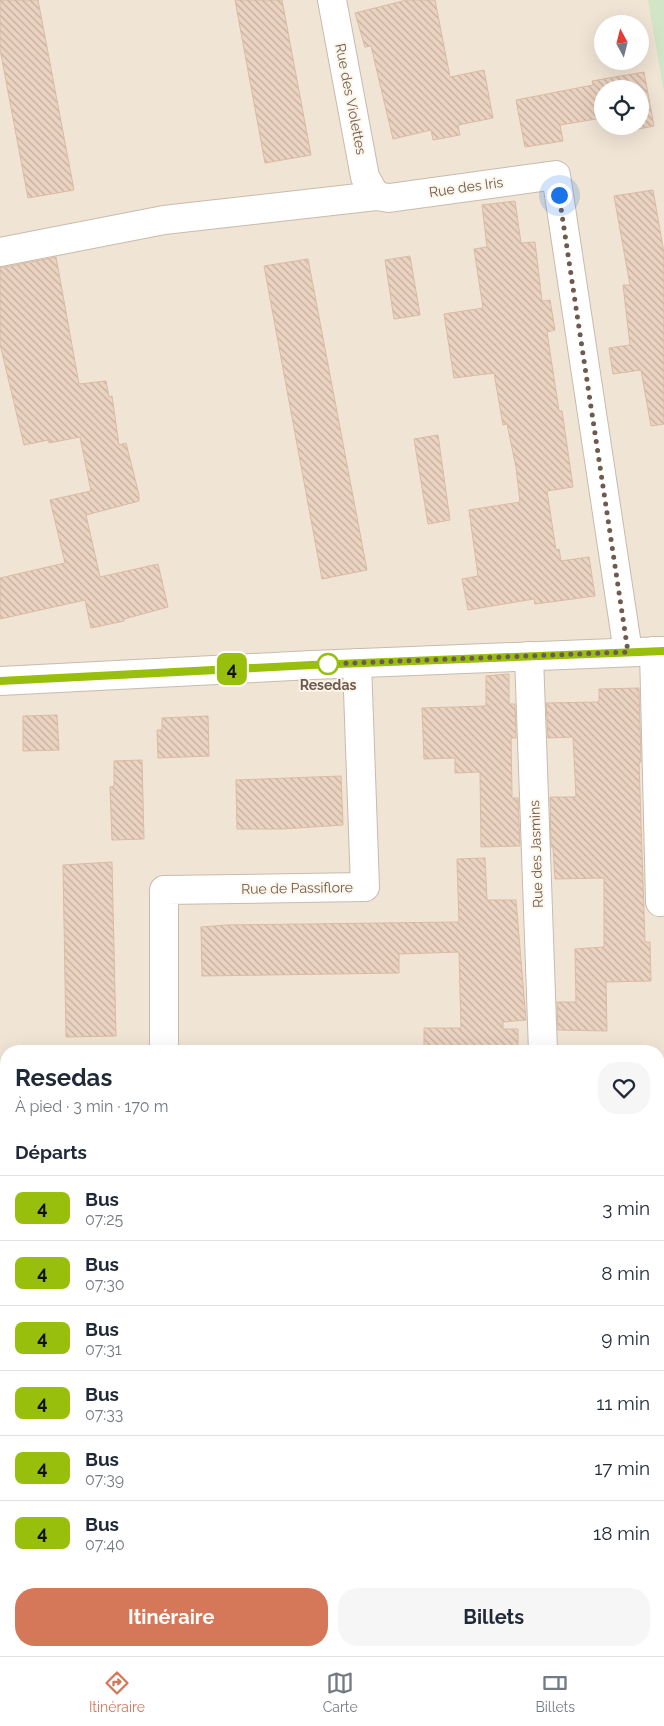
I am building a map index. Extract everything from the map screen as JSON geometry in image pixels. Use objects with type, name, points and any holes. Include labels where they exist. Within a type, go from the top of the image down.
[{"type":"street","name":"Rue des Violettes","points":[[332,0],[365,177],[376,196]]},
{"type":"street","name":"Rue des Iris","points":[[0,252],[164,220],[376,196],[389,198],[556,175],[649,652]]},
{"type":"street","points":[[0,681],[357,663],[649,652],[660,902]]},
{"type":"street","name":"Rue des Jasmins","points":[[529,656],[543,1045]]},
{"type":"street","name":"Rue de Passiflore","points":[[164,1045],[164,890],[365,887],[357,663]]},
{"type":"shaded area","points":[[0,0],[664,0],[664,1045],[0,1045]]},
{"type":"green space","points":[[648,0],[664,0],[664,92]]},
{"type":"building","points":[[0,0],[38,0],[74,190],[28,198],[0,49]]},
{"type":"building","points":[[235,0],[282,0],[311,155],[265,163]]},
{"type":"building","points":[[407,0],[435,0],[450,77],[484,70],[493,118],[458,125],[460,135],[433,140],[431,130],[393,139],[371,46],[365,47],[355,13]]},
{"type":"building","points":[[644,72],[645,80],[598,80]]},
{"type":"building","points":[[592,81],[594,81],[594,119],[560,125],[563,141],[525,147],[516,100],[593,85]]},
{"type":"building","points":[[649,99],[654,126],[649,127]]},
{"type":"building","points":[[653,190],[664,253],[664,424],[651,426],[641,370],[613,374],[609,348],[630,345],[623,285],[630,285],[614,196]]},
{"type":"building","points":[[515,201],[521,243],[535,242],[542,301],[550,300],[555,330],[547,332],[559,411],[562,411],[573,487],[547,491],[556,550],[559,549],[561,561],[589,557],[595,596],[535,604],[534,599],[468,610],[462,579],[478,576],[469,510],[520,502],[516,467],[507,424],[503,425],[494,373],[454,378],[444,314],[483,308],[474,249],[487,247],[482,205]]},
{"type":"building","points":[[410,256],[420,315],[394,319],[385,260]]},
{"type":"building","points":[[56,257],[79,384],[106,381],[109,397],[112,396],[119,445],[126,443],[139,495],[139,501],[86,515],[100,577],[158,564],[168,607],[124,619],[124,621],[91,628],[85,600],[0,619],[0,578],[65,563],[50,500],[91,491],[80,437],[49,443],[48,440],[24,445],[0,344],[0,268]]},
{"type":"building","points":[[308,259],[367,570],[322,579],[264,266]]},
{"type":"building","points":[[438,435],[450,520],[428,524],[414,439]]},
{"type":"building","points":[[509,674],[509,704],[515,704],[516,738],[511,738],[512,798],[518,798],[520,846],[481,847],[480,772],[455,773],[455,758],[424,759],[422,708],[486,706],[486,676]]},
{"type":"building","points":[[639,688],[641,762],[639,762],[645,942],[650,942],[651,981],[606,982],[607,1031],[558,1030],[557,1002],[576,1002],[575,949],[604,947],[604,878],[555,879],[553,847],[551,847],[550,797],[576,797],[573,737],[548,738],[546,703],[599,702],[599,689]]},
{"type":"building","points":[[57,715],[59,750],[23,751],[23,716]]},
{"type":"building","points":[[208,716],[209,756],[158,758],[157,730],[162,730],[162,718]]},
{"type":"building","points":[[142,760],[144,839],[112,840],[110,787],[114,786],[114,761]]},
{"type":"building","points":[[341,776],[343,825],[282,829],[237,829],[236,780]]},
{"type":"building","points":[[485,858],[487,900],[516,900],[526,1020],[503,1022],[503,1029],[518,1029],[518,1045],[424,1045],[424,1028],[461,1028],[459,952],[399,954],[399,973],[202,976],[201,927],[226,925],[459,922],[457,859]]},
{"type":"building","points":[[112,862],[116,1036],[66,1037],[63,865]]},
{"type":"bus line","name":"4","points":[[0,681],[312,665],[664,651]]},
{"type":"place","name":"Resedas","points":[[328,664]]},
{"type":"route","points":[[328,664],[628,652],[559,195]]}]
